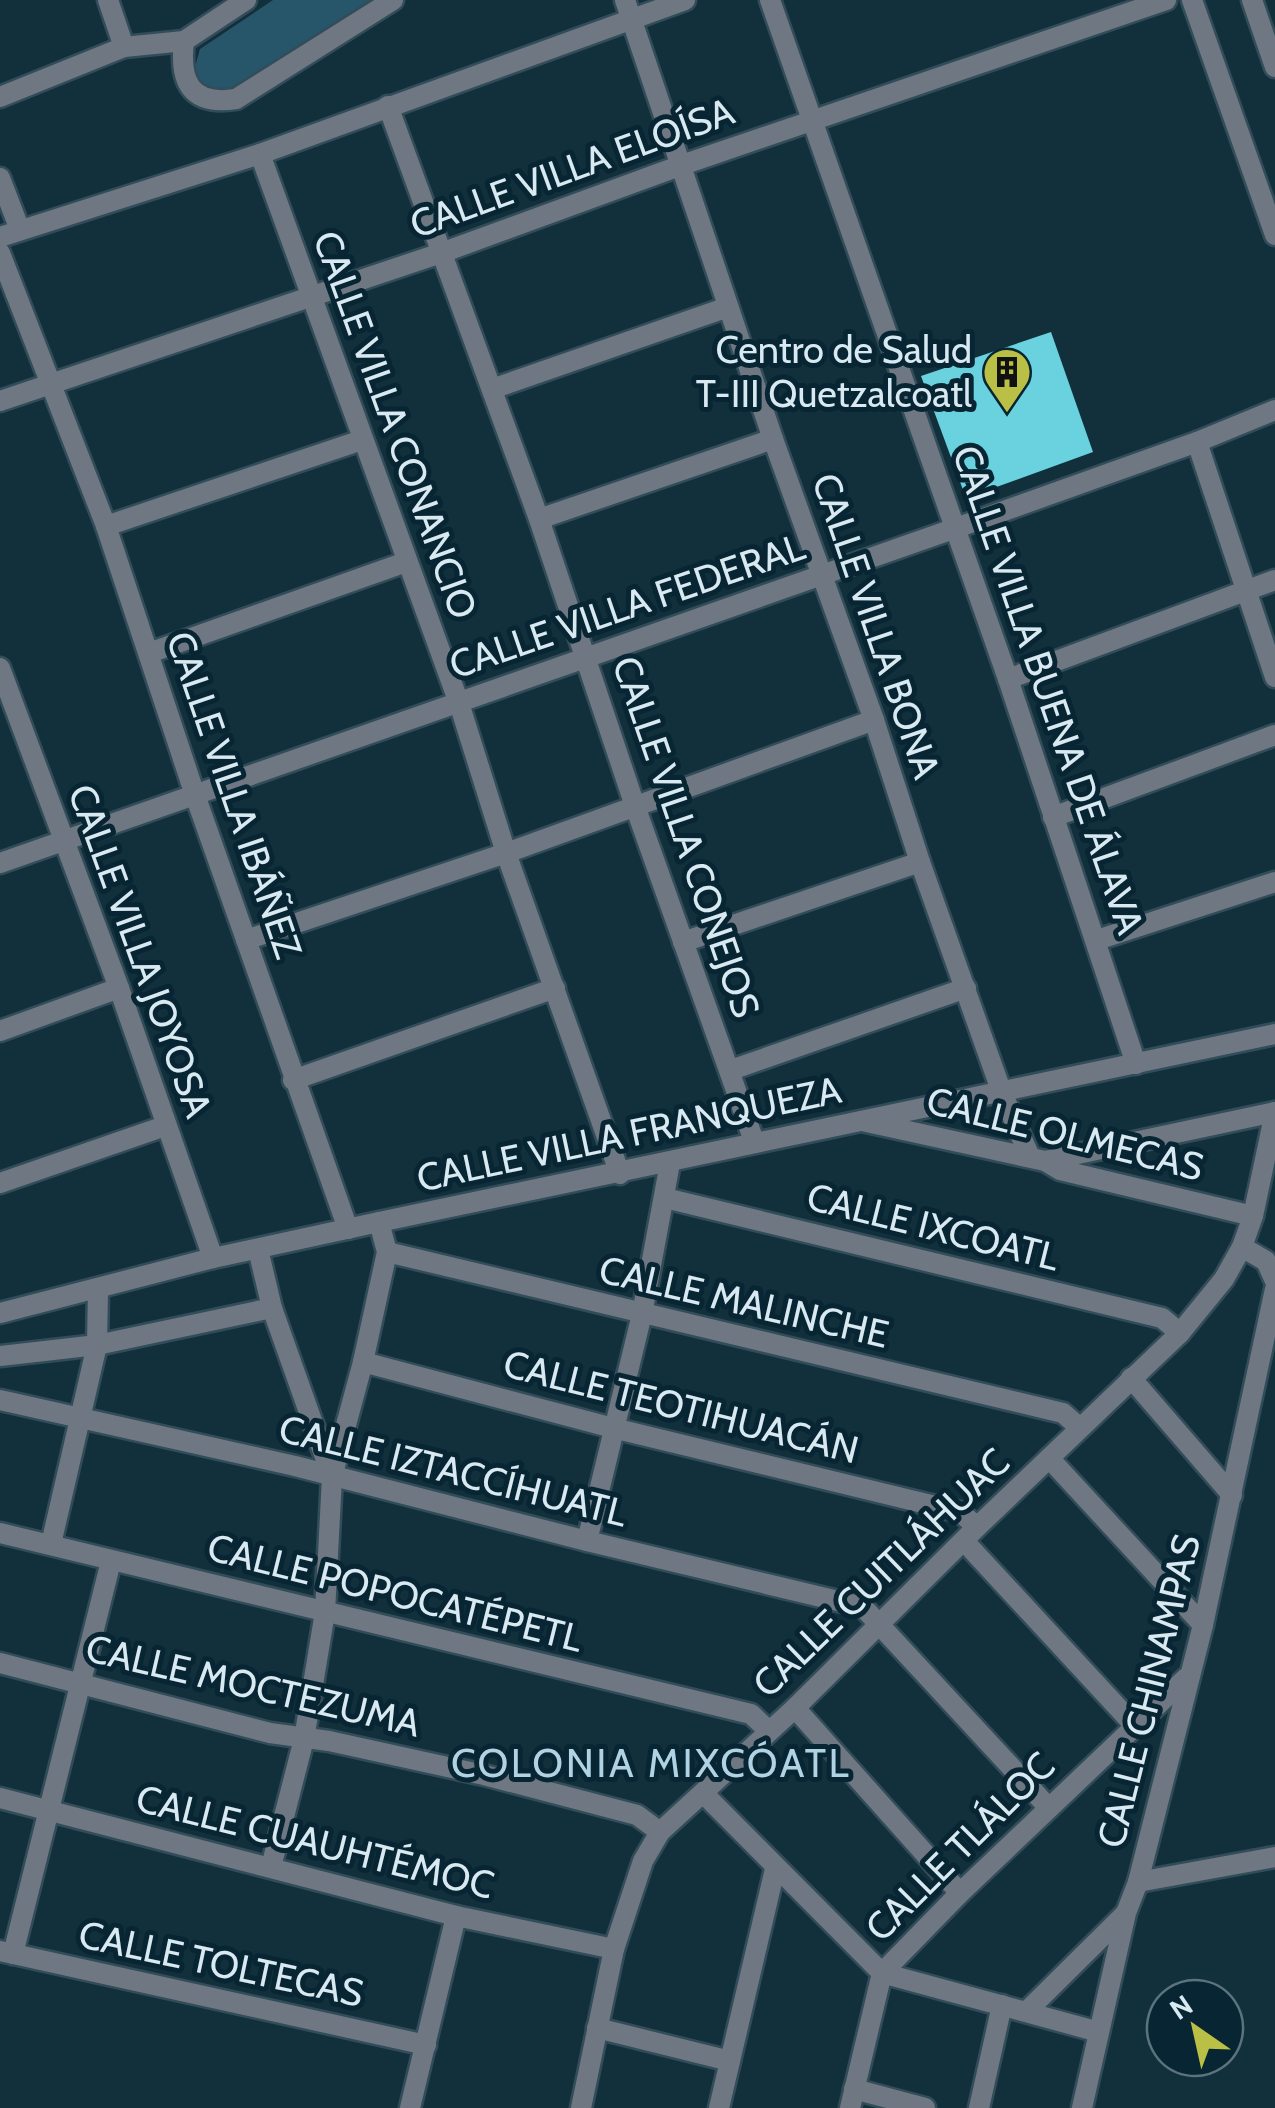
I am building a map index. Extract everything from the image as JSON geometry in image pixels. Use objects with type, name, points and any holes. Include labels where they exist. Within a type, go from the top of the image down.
[{"type":"street","points":[[108,0],[124,47]]},
{"type":"street","points":[[0,97],[124,47],[184,40],[246,0]]},
{"type":"street","points":[[184,40],[181,66],[193,91],[212,102],[236,99],[394,0]]},
{"type":"street","points":[[0,178],[10,234],[260,154],[629,9],[686,0]]},
{"type":"street","name":"CALLE VILLA BUENA DE ÁLAVA","points":[[770,0],[1008,678],[1136,1064]]},
{"type":"street","name":"CALLE VILLA ELOÍSA","points":[[0,401],[444,252],[682,165],[1166,0]]},
{"type":"street","points":[[1192,0],[1275,235]]},
{"type":"street","points":[[1252,0],[1275,67]]},
{"type":"street","name":"CALLE VILLA BONA","points":[[629,9],[773,440],[824,574],[1002,1093],[1038,1159]]},
{"type":"street","name":"CALLE VILLA CONEJOS","points":[[388,106],[539,519],[754,1141]]},
{"type":"street","name":"CALLE VILLA CONANCIO","points":[[260,154],[458,702],[506,853],[620,1174]]},
{"type":"street","name":"CALLE VILLA IBÁÑEZ","points":[[0,252],[106,526],[195,794],[348,1229]]},
{"type":"street","points":[[492,389],[728,307]]},
{"type":"street","name":"CALLE VILLA FEDERAL","points":[[0,864],[1198,442],[1275,410]]},
{"type":"street","points":[[106,526],[362,440]]},
{"type":"street","points":[[539,519],[773,440]]},
{"type":"street","points":[[1198,442],[1275,676]]},
{"type":"street","points":[[149,653],[406,562]]},
{"type":"street","points":[[1008,678],[1275,580]]},
{"type":"street","name":"CALLE VILLA JOYOSA","points":[[0,668],[6,705],[64,842],[119,988],[213,1258]]},
{"type":"street","points":[[246,940],[506,853],[874,720]]},
{"type":"street","points":[[1053,817],[1275,736]]},
{"type":"street","points":[[684,942],[920,862]]},
{"type":"street","points":[[1097,940],[1275,882]]},
{"type":"street","points":[[0,1031],[119,988]]},
{"type":"street","points":[[294,1080],[555,988]]},
{"type":"street","points":[[731,1070],[966,988]]},
{"type":"street","name":"CALLE VILLA FRANQUEZA","points":[[0,1313],[213,1258],[1275,1034]]},
{"type":"street","points":[[1038,1159],[1275,1112]]},
{"type":"street","name":"CALLE CUITLÁHUAC","points":[[581,2108],[614,1949],[643,1861],[660,1832],[796,1708],[1180,1333],[1224,1279],[1242,1247],[1275,1112]]},
{"type":"street","name":"CALLE OLMECAS","points":[[861,1121],[1038,1159],[1060,1170],[1252,1216]]},
{"type":"street","points":[[0,1182],[166,1126]]},
{"type":"street","points":[[586,1541],[642,1314],[670,1163]]},
{"type":"street","name":"CALLE IXCOATL","points":[[665,1198],[1162,1318],[1180,1333]]},
{"type":"street","points":[[271,1867],[304,1739],[325,1612],[332,1476],[364,1362],[387,1252],[379,1222]]},
{"type":"street","name":"CALLE CHINAMPAS","points":[[1082,2108],[1126,1913],[1138,1882],[1203,1625],[1275,1285],[1266,1260],[1242,1247]]},
{"type":"street","points":[[258,1249],[272,1308],[332,1476]]},
{"type":"street","name":"CALLE MALINCHE","points":[[387,1252],[1063,1412],[1080,1428]]},
{"type":"street","points":[[51,1544],[97,1344],[98,1290]]},
{"type":"street","points":[[0,1356],[97,1344],[272,1308]]},
{"type":"street","name":"CALLE TEOTIHUACÁN","points":[[364,1362],[613,1428],[960,1512],[970,1534]]},
{"type":"street","points":[[1131,1378],[1232,1496]]},
{"type":"street","name":"CALLE IZTACCÍHUATL","points":[[0,1400],[332,1476],[863,1606],[1049,1808]]},
{"type":"street","points":[[1049,1458],[1203,1625]]},
{"type":"street","name":"CALLE POPOCATÉPETL","points":[[0,1533],[751,1714],[770,1731]]},
{"type":"street","points":[[970,1534],[1134,1726]]},
{"type":"street","points":[[6,1952],[81,1682],[110,1560]]},
{"type":"street","name":"CALLE MOCTEZUMA","points":[[0,1663],[304,1739],[330,1741],[484,1775],[636,1816],[660,1832]]},
{"type":"street","name":"CALLE TLÁLOC","points":[[852,2098],[882,1973],[960,1893],[1188,1676]]},
{"type":"street","points":[[796,1708],[960,1893]]},
{"type":"street","points":[[703,1793],[882,1973],[1099,2032]]},
{"type":"street","name":"CALLE CUAUHTÉMOC","points":[[0,1798],[456,1916],[614,1949]]},
{"type":"street","points":[[1138,1882],[1275,1857]]},
{"type":"street","points":[[719,2108],[775,1869]]},
{"type":"street","points":[[1028,2012],[1126,1913]]},
{"type":"street","points":[[410,2108],[456,1916]]},
{"type":"street","name":"CALLE TOLTECAS","points":[[6,1952],[426,2046]]},
{"type":"street","points":[[980,2108],[1002,2006]]},
{"type":"street","points":[[598,2028],[730,2061]]},
{"type":"street","points":[[852,2098],[924,2108]]},
{"type":"shaded area","points":[[273,0],[378,0],[234,91],[206,86],[194,70],[200,49]]},
{"type":"building","name":"Centro de Salud T-III Quetzalcoatl","points":[[1051,332],[1093,452],[966,498],[921,376]]},
{"type":"place","name":"Centro de Salud T-III Quetzalcoatl","points":[[1007,414]]},
{"type":"district","name":"COLONIA MIXCÓATL","points":[[651,1763]]}]
